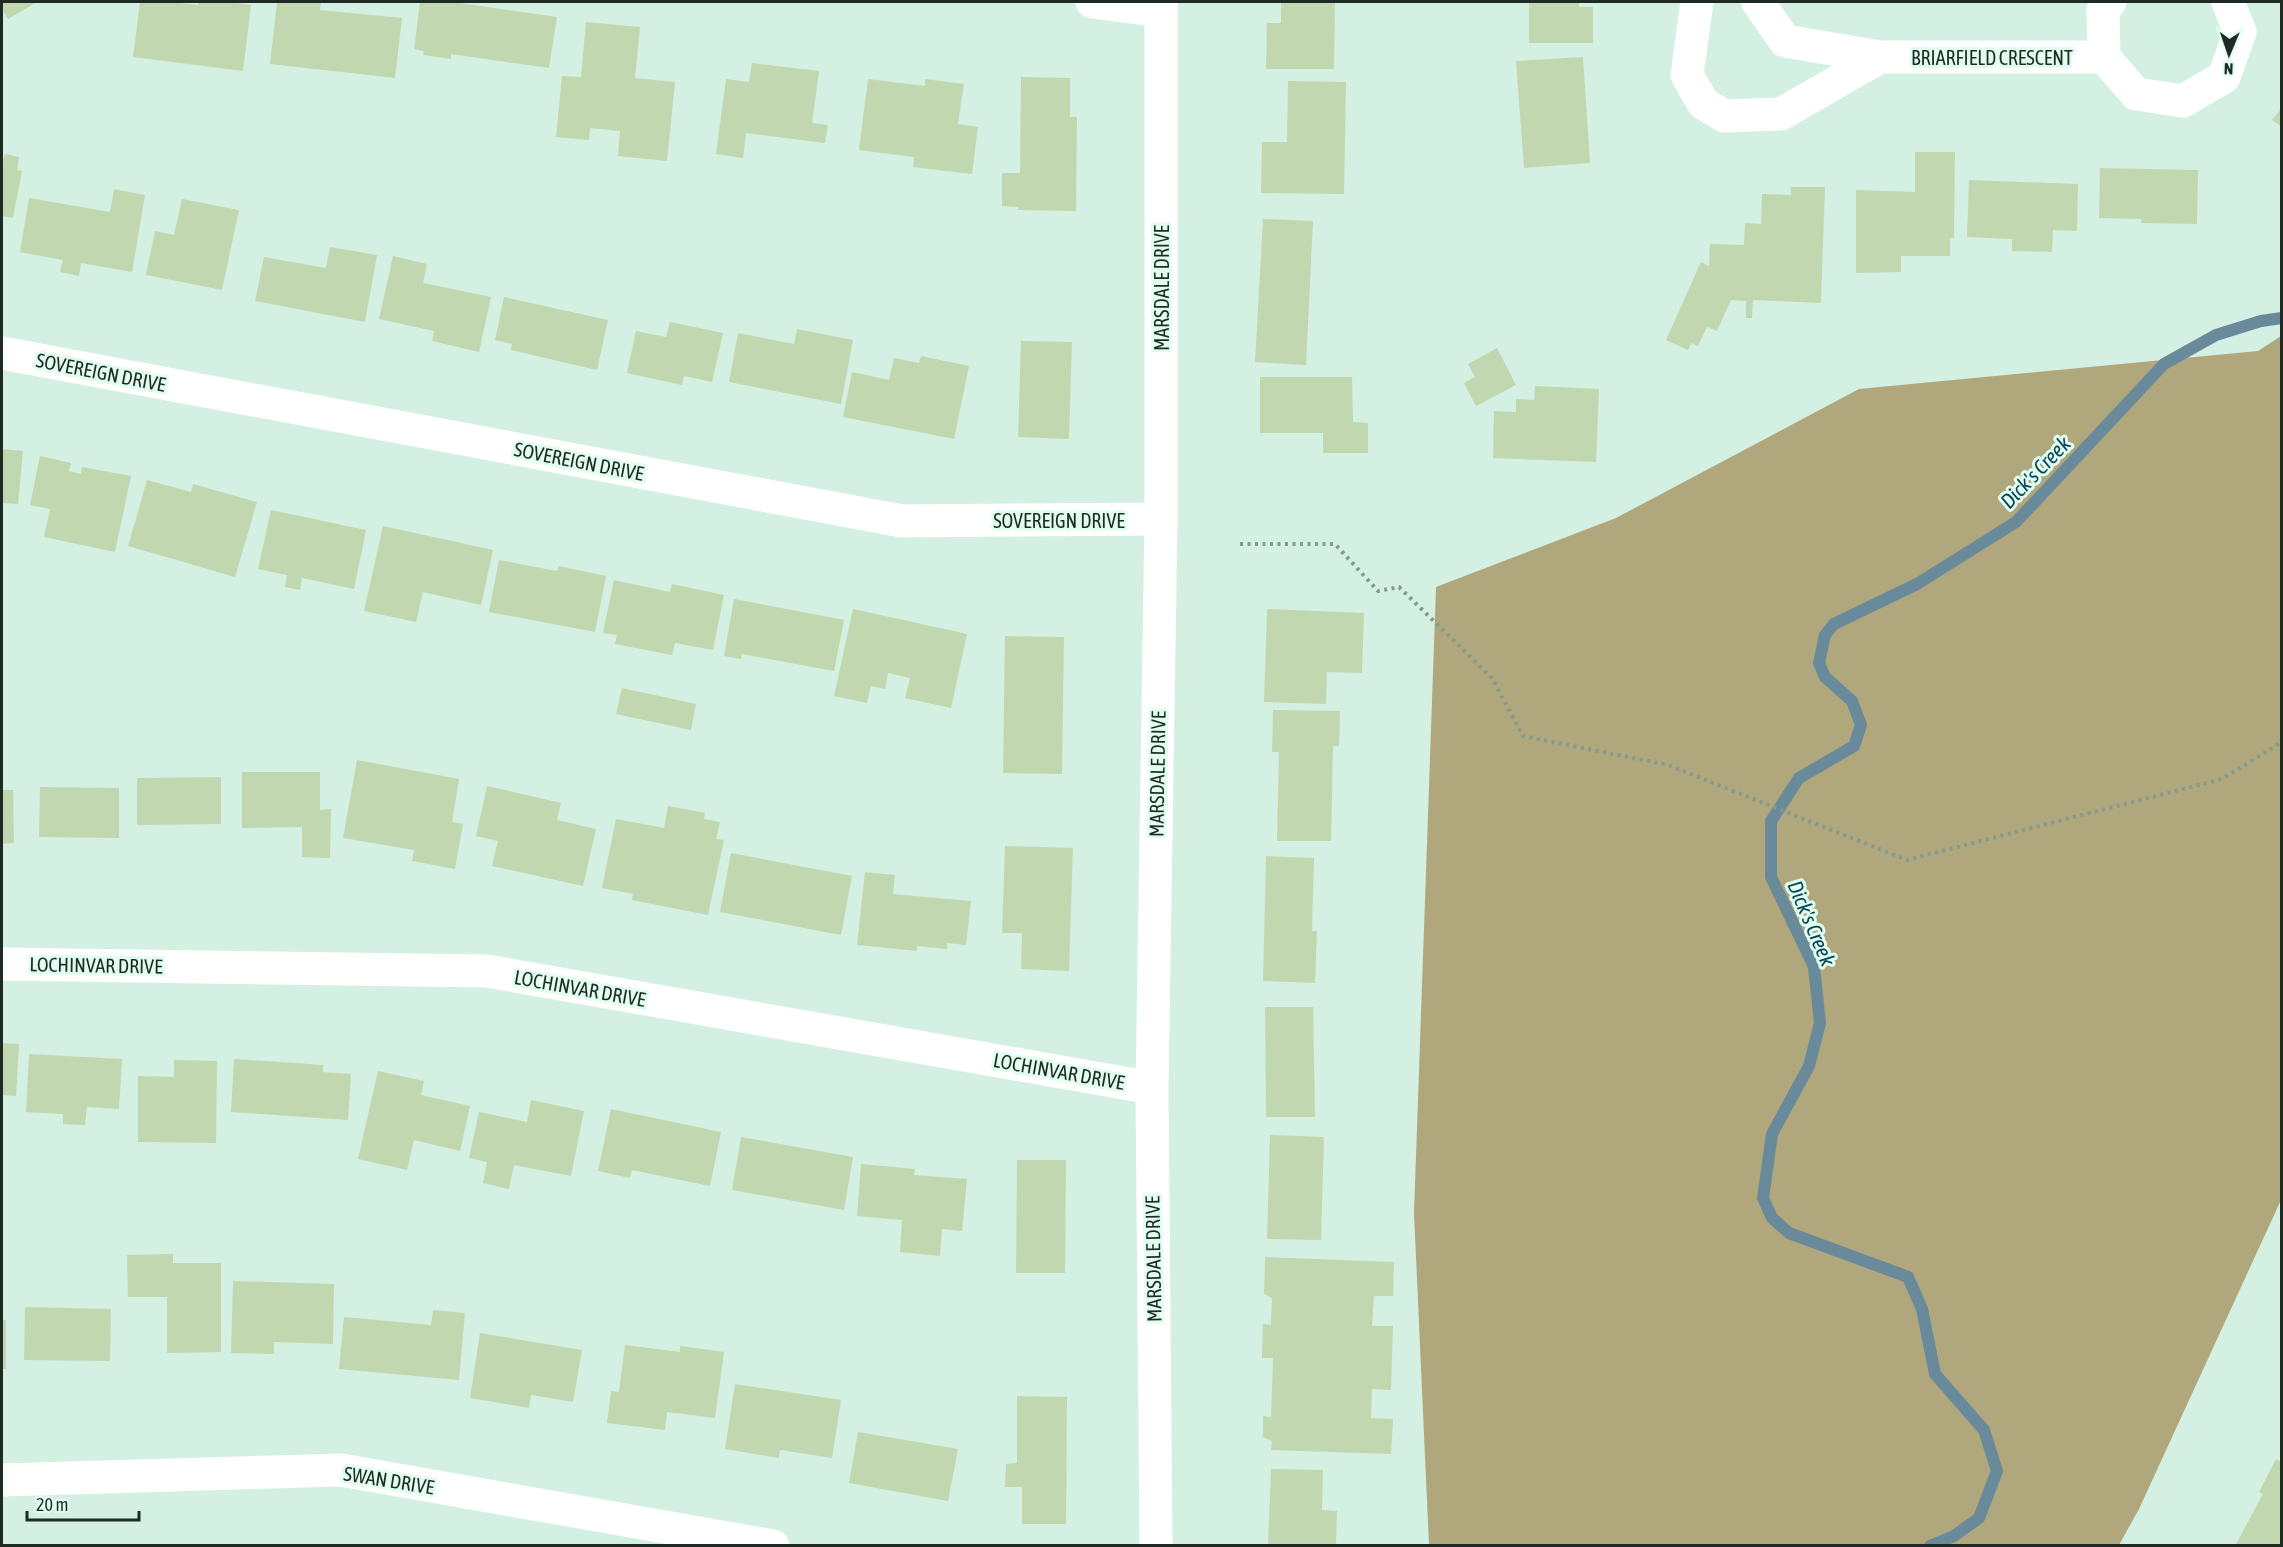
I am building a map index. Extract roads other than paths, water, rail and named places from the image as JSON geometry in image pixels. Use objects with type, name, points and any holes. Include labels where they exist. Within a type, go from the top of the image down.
[{"type":"street","points":[[1092,2],[1161,6]]},
{"type":"street","name":"BRIARFIELD CRESCENT","points":[[1697,2],[1688,75],[1703,104],[1724,116],[1781,114],[1880,57]]},
{"type":"street","name":"BRIARFIELD CRESCENT","points":[[1758,2],[1785,41],[1880,57],[2104,57]]},
{"type":"street","points":[[2110,2],[2103,10],[2104,57],[2136,94],[2183,101],[2224,77],[2240,32],[2228,2]]},
{"type":"street","name":"MARSDALE DRIVE","points":[[1156,1545],[1152,1088],[1161,519],[1161,6]]},
{"type":"street","name":"SOVEREIGN DRIVE","points":[[2,353],[902,521],[1161,519]]},
{"type":"street","name":"LOCHINVAR DRIVE","points":[[2,964],[487,971],[1152,1088]]},
{"type":"street","name":"SWAN DRIVE","points":[[2,1480],[341,1470],[773,1545]]},
{"type":"waterway","name":"Dick's Creek","points":[[1930,1546],[1954,1536],[1979,1518],[1997,1471],[1984,1430],[1935,1374],[1922,1309],[1908,1277],[1789,1233],[1772,1218],[1763,1198],[1772,1134],[1809,1066],[1820,1023],[1814,967],[1771,877],[1771,821],[1799,778],[1854,746],[1861,725],[1852,701],[1825,677],[1819,663],[1825,635],[1834,624],[1917,584],[2016,522],[2164,364],[2216,335],[2261,321],[2282,318]]}]
